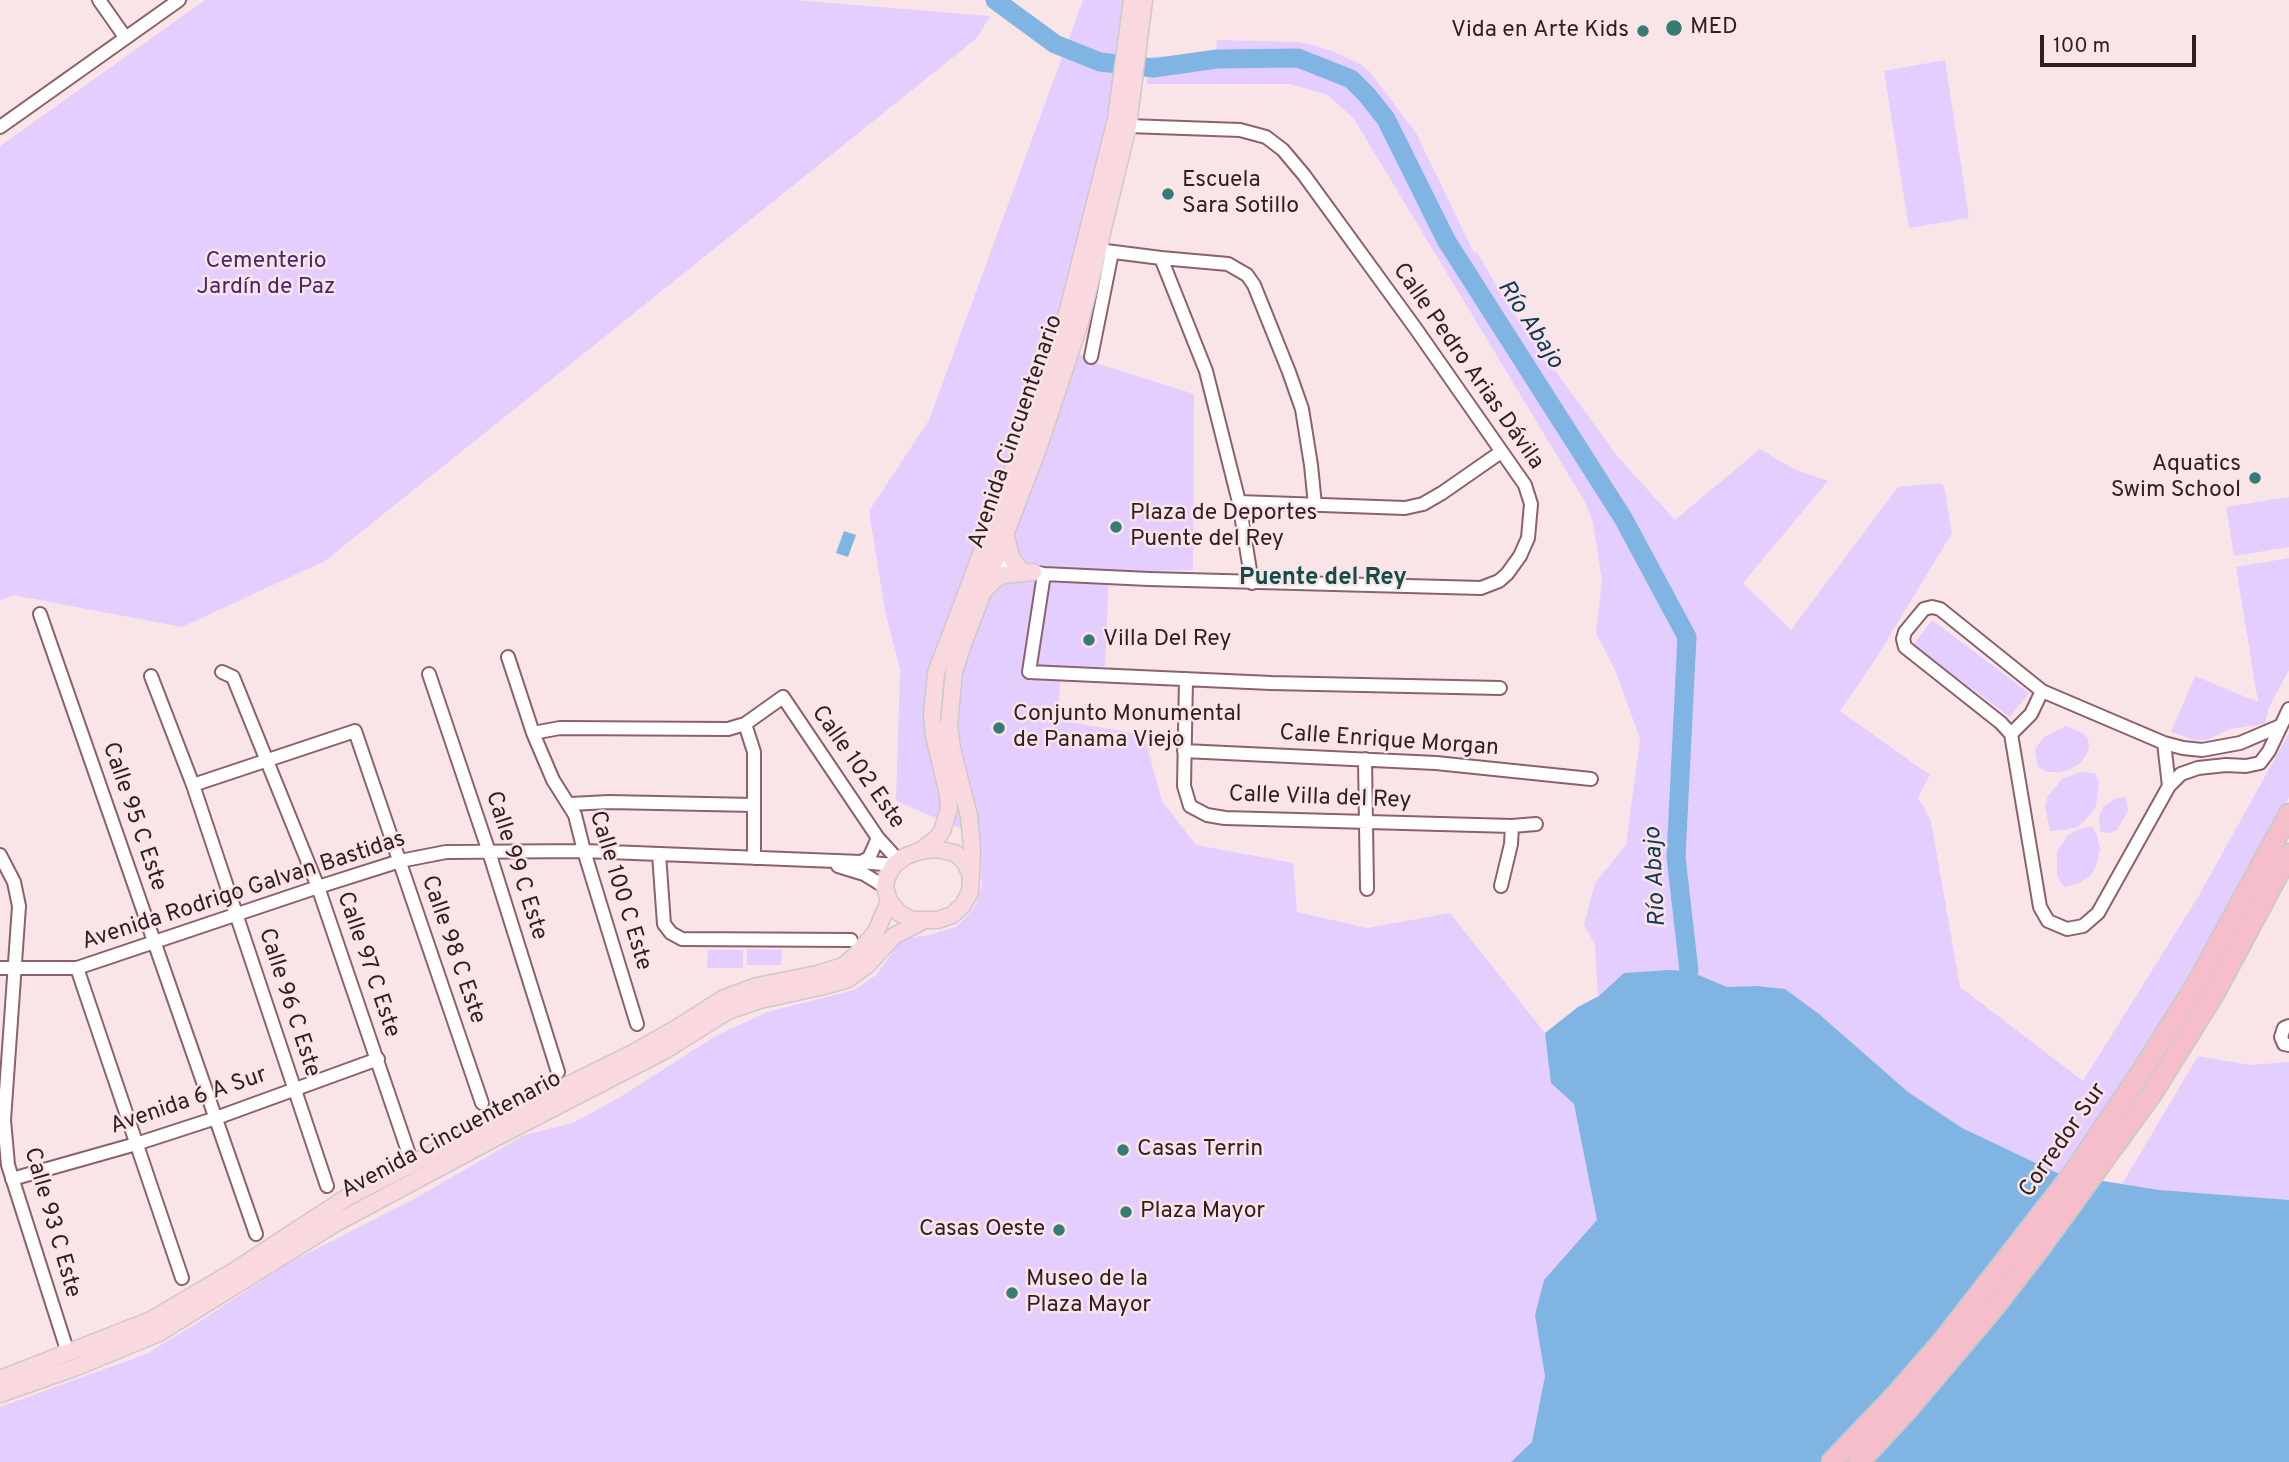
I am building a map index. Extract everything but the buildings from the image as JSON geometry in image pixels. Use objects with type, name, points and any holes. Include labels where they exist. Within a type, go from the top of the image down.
[{"type":"highway","name":"Corredor Sur","points":[[1832,1462],[1943,1341],[2030,1231],[2109,1120],[2195,987],[2289,814]]},
{"type":"highway","name":"Corredor Sur","points":[[1859,1462],[1955,1353],[2042,1245],[2153,1092],[2214,994],[2289,854]]},
{"type":"highway","points":[[2270,889],[2289,865]]},
{"type":"main road","name":"Avenida Cincuentenario","points":[[1132,0],[1132,57]]},
{"type":"main road","name":"Avenida Cincuentenario","points":[[971,876],[969,816],[951,749],[949,713],[954,672],[1105,251],[1128,126],[1128,88],[1144,0]]},
{"type":"main road","name":"Avenida Cincuentenario","points":[[919,850],[937,838],[949,809],[947,787],[934,736],[932,692],[940,656],[1041,398],[1062,334],[1128,88]]},
{"type":"main road","points":[[1005,534],[1012,559],[1032,572]]},
{"type":"main road","points":[[932,692],[952,649],[977,580],[994,565]]},
{"type":"main road","points":[[985,591],[994,580],[1003,575],[1032,572]]},
{"type":"main road","points":[[936,849],[955,853],[965,862],[971,876],[970,892],[963,905],[944,918],[921,922],[905,917],[887,894],[887,877],[896,863],[919,850],[936,849]]},
{"type":"main road","name":"Avenida Cincuentenario","points":[[0,1379],[151,1320],[231,1273],[346,1198],[631,1054],[724,998],[757,986],[843,966],[876,932],[887,894]]},
{"type":"main road","name":"Avenida Cincuentenario","points":[[0,1394],[159,1334],[336,1223],[664,1051],[728,1011],[760,1000],[848,979],[866,967],[894,936],[921,922]]},
{"type":"street","points":[[99,0],[125,37]]},
{"type":"street","points":[[0,127],[179,0]]},
{"type":"street","name":"Calle Pedro Arias Dávila","points":[[994,565],[1032,572],[1252,583],[1481,588],[1499,581],[1507,574],[1520,556],[1528,538],[1531,505],[1525,485],[1416,329],[1283,150],[1266,137],[1240,130],[1128,126]]},
{"type":"street","points":[[1091,357],[1105,251],[1228,264],[1247,275],[1254,285],[1302,410],[1315,505]]},
{"type":"street","points":[[1161,258],[1206,370],[1239,502],[1252,583]]},
{"type":"street","points":[[1239,502],[1405,508],[1423,504],[1501,452]]},
{"type":"street","points":[[1032,572],[1029,672],[1500,688]]},
{"type":"street","points":[[2280,726],[2240,743],[2202,750],[2183,748],[2164,743],[2042,691],[1940,609],[1924,609],[1905,632],[1903,639],[1905,647],[2001,723],[2011,734],[2040,907],[2048,921],[2067,929],[2083,926],[2098,913],[2169,786],[2181,774],[2198,768],[2260,763],[2269,751],[2289,709]]},
{"type":"street","name":"Calle 95 C Este","points":[[40,614],[256,1234]]},
{"type":"street","name":"Calle 100 C Este","points":[[508,657],[533,733],[553,780],[576,815],[584,851],[637,1024]]},
{"type":"street","name":"Calle 97 C Este","points":[[222,673],[233,677],[318,887],[412,1163]]},
{"type":"street","name":"Calle 99 C Este","points":[[429,674],[489,852],[558,1072]]},
{"type":"street","name":"Calle 96 C Este","points":[[151,676],[193,785],[327,1186]]},
{"type":"street","name":"Calle Villa del Rey","points":[[1186,679],[1184,786],[1191,806],[1207,815],[1225,818],[1512,826],[1536,824]]},
{"type":"street","points":[[2011,734],[2031,714],[2042,691]]},
{"type":"street","name":"Calle 102 Este","points":[[745,724],[783,697],[896,863]]},
{"type":"street","points":[[533,733],[560,728],[728,729],[745,724],[754,752],[754,858]]},
{"type":"street","name":"Calle 98 C Este","points":[[268,761],[355,731],[482,1103]]},
{"type":"street","points":[[2164,743],[2169,786]]},
{"type":"street","name":"Calle Enrique Morgan","points":[[1184,751],[1436,763],[1591,779]]},
{"type":"street","points":[[1365,759],[1367,889]]},
{"type":"street","points":[[193,785],[268,761]]},
{"type":"street","points":[[570,804],[609,802],[754,805]]},
{"type":"street","points":[[1501,886],[1511,844],[1512,826]]},
{"type":"street","points":[[861,862],[869,858],[878,838]]},
{"type":"street","name":"Avenida Rodrigo Galvan Bastidas","points":[[0,968],[77,968],[400,861],[446,852],[584,851],[896,863]]},
{"type":"street","points":[[659,854],[664,924],[671,933],[682,939],[851,940]]},
{"type":"street","name":"Calle 93 C Este","points":[[0,855],[13,882],[19,906],[4,1120],[4,1166],[12,1180],[68,1353]]},
{"type":"street","name":"Avenida Rodrigo Galvan Bastidas","points":[[821,861],[875,879],[887,894]]},
{"type":"street","points":[[77,968],[182,1278]]},
{"type":"street","points":[[2289,1026],[2284,1028],[2281,1037],[2284,1044],[2289,1045]]},
{"type":"street","name":"Avenida 6 A Sur","points":[[12,1180],[216,1118],[378,1059]]},
{"type":"green space","name":"Cementerio Jardín de Paz","points":[[205,0],[795,0],[990,16],[977,38],[325,561],[182,627],[13,595],[0,601],[0,146]]},
{"type":"green space","points":[[1083,0],[1126,0],[1105,134],[1054,341],[1099,364],[1194,394],[1193,570],[1109,572],[1105,666],[1060,680],[1058,720],[1144,735],[1162,801],[1196,845],[1293,863],[1297,912],[1367,928],[1450,913],[1545,1033],[1578,1007],[1598,996],[1595,944],[1584,925],[1595,883],[1626,845],[1640,739],[1616,672],[1596,633],[1602,582],[1593,522],[1585,502],[1354,119],[1328,95],[1290,84],[1147,84],[1149,57],[1216,53],[1217,40],[1298,42],[1332,51],[1369,71],[1416,133],[1474,253],[1477,252],[1506,303],[1618,457],[1675,520],[1760,449],[1794,469],[1828,481],[1743,583],[1791,630],[1898,487],[1939,483],[1944,486],[1952,533],[1875,660],[1840,711],[1930,775],[1918,798],[1931,821],[1960,987],[2083,1081],[2198,897],[2289,733],[2289,797],[2284,808],[2142,1056],[2115,1099],[2059,1174],[2122,1184],[2198,1056],[2250,1065],[2289,1062],[2289,1462],[0,1462],[0,1407],[146,1354],[289,1263],[423,1194],[524,1135],[573,1123],[620,1097],[717,1035],[767,1012],[854,990],[876,975],[902,939],[956,927],[974,909],[982,886],[978,836],[896,801],[900,669],[885,611],[869,511],[929,420]]},
{"type":"green space","points":[[1945,60],[1969,218],[1909,228],[1884,71]]},
{"type":"green space","points":[[2289,497],[2289,547],[2234,556],[2226,507]]},
{"type":"green space","points":[[2289,558],[2289,670],[2269,707],[2265,724],[2230,729],[2207,740],[2194,740],[2171,732],[2195,676],[2258,702],[2236,567]]},
{"type":"green space","points":[[1932,620],[2029,693],[2010,717],[1913,645]]},
{"type":"green space","points":[[2066,726],[2088,738],[2089,748],[2086,755],[2079,764],[2069,770],[2048,772],[2038,767],[2035,750],[2040,742],[2044,737]]},
{"type":"green space","points":[[2081,772],[2095,773],[2099,782],[2096,806],[2077,827],[2050,831],[2045,806],[2048,796],[2063,778]]},
{"type":"green space","points":[[2126,797],[2128,811],[2117,830],[2110,833],[2100,832],[2099,817],[2103,807],[2116,798]]},
{"type":"green space","points":[[2092,826],[2100,848],[2096,866],[2090,876],[2080,883],[2064,887],[2057,875],[2057,851],[2068,835]]},
{"type":"green space","points":[[747,949],[782,950],[781,965],[747,965]]},
{"type":"green space","points":[[708,950],[743,950],[743,968],[707,968]]},
{"type":"water","points":[[844,531],[856,535],[848,557],[836,553]]},
{"type":"water","points":[[1689,971],[1727,987],[1785,989],[1819,1014],[1908,1092],[1962,1128],[2059,1174],[2159,1190],[2289,1200],[2289,1462],[1511,1462],[1532,1442],[1545,1376],[1535,1315],[1544,1280],[1597,1220],[1574,1104],[1551,1083],[1545,1033],[1578,1007],[1599,996],[1624,973]]},
{"type":"waterway","name":"Río Abajo","points":[[995,0],[1055,44],[1100,62],[1153,68],[1217,59],[1298,58],[1351,79],[1386,119],[1446,240],[1623,518],[1687,637],[1676,857],[1689,971]]},
{"type":"place","name":"MED","points":[[1674,28]]},
{"type":"place","name":"Vida en Arte Kids","points":[[1643,31]]},
{"type":"place","name":"Escuela Sara Sotillo","points":[[1168,194]]},
{"type":"place","name":"Aquatics Swim School","points":[[2255,478]]},
{"type":"place","name":"Plaza de Deportes Puente del Rey","points":[[1116,527]]},
{"type":"place","name":"Villa Del Rey","points":[[1089,640]]},
{"type":"place","name":"Conjunto Monumental de Panama Viejo","points":[[999,728]]},
{"type":"place","name":"Casas Terrin","points":[[1123,1150]]},
{"type":"place","name":"Plaza Mayor","points":[[1126,1212]]},
{"type":"place","name":"Casas Oeste","points":[[1059,1230]]},
{"type":"place","name":"Museo de la Plaza Mayor","points":[[1012,1293]]},
{"type":"district","name":"Puente del Rey","points":[[1323,579]]}]
